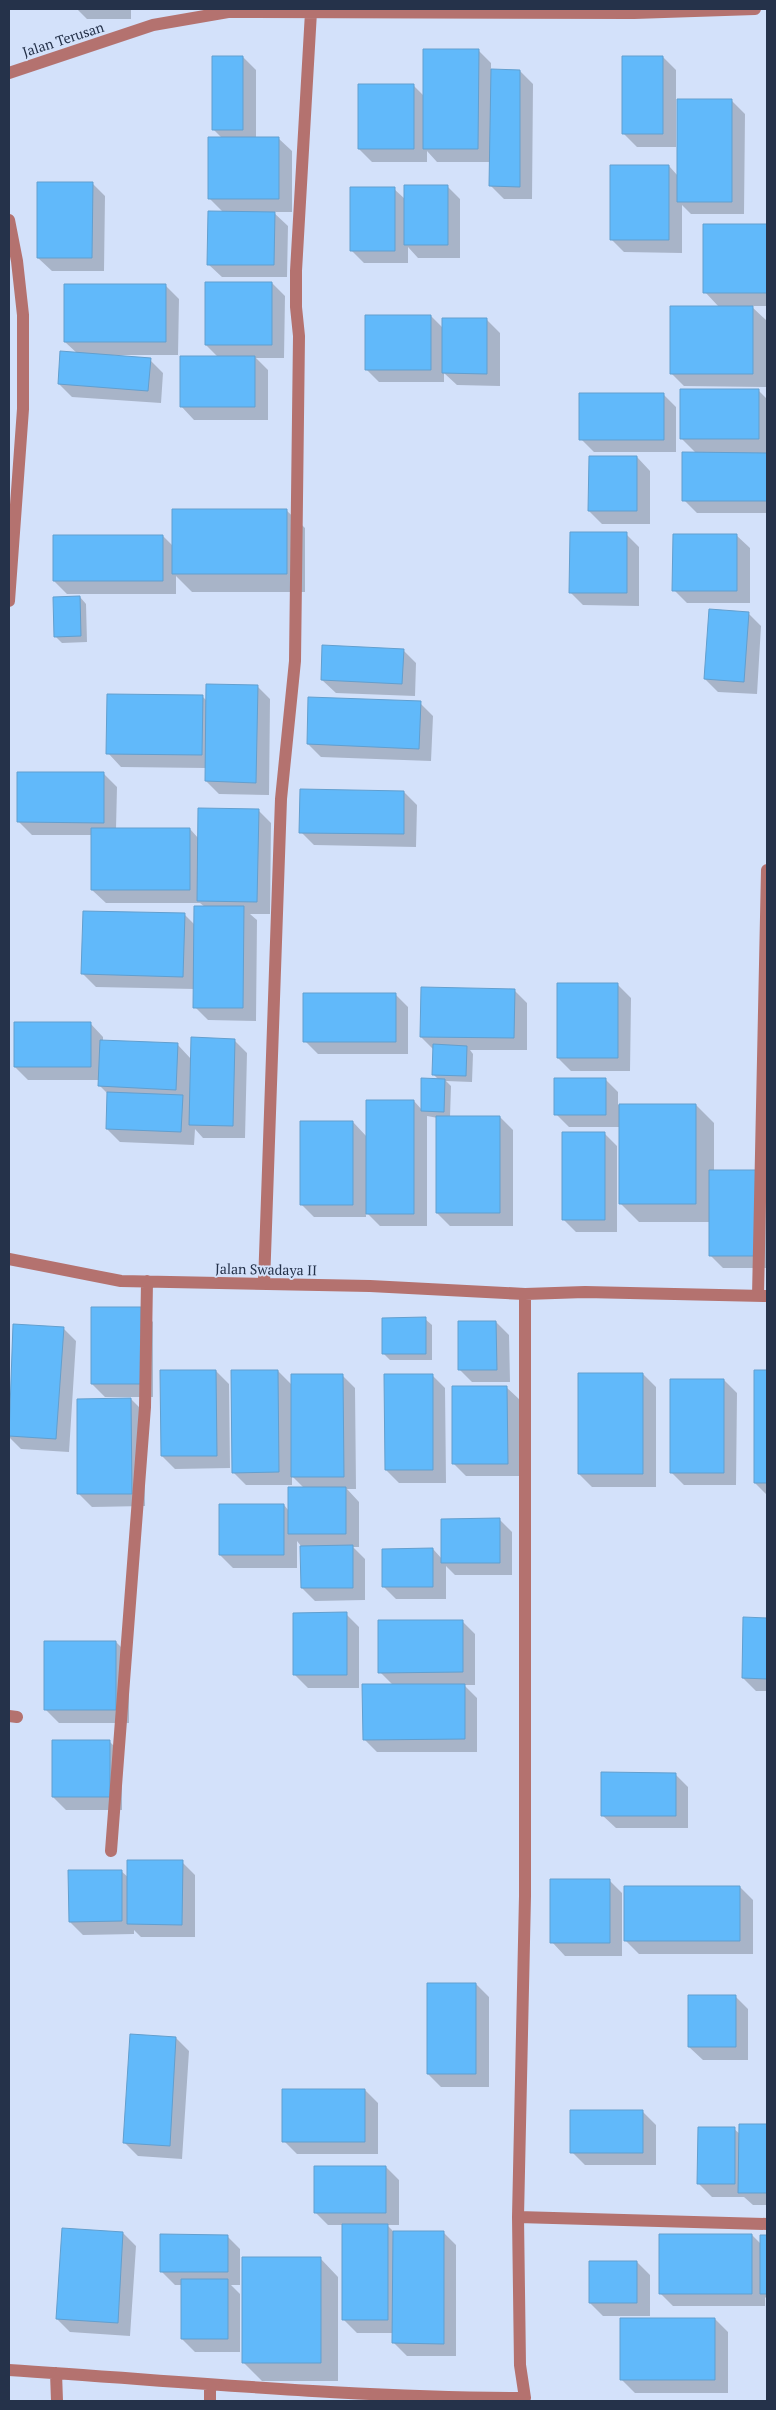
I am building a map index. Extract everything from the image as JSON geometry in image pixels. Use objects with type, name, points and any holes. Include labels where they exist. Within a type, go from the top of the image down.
[{"type":"street","name":"Jalan Terusan","points":[[9,73],[153,25],[228,12],[634,14],[755,9]]},
{"type":"street","points":[[264,1284],[281,798],[295,661],[299,336],[296,307],[296,271],[311,12]]},
{"type":"street","points":[[9,220],[17,261],[23,314],[23,409],[9,601]]},
{"type":"street","points":[[763,1296],[767,870]]},
{"type":"street","name":"Jalan Swadaya II","points":[[9,1258],[121,1281],[370,1286],[525,1294],[585,1292],[763,1296]]},
{"type":"street","points":[[111,1850],[145,1406],[146,1281]]},
{"type":"street","points":[[9,2370],[210,2386],[526,2399],[520,2365],[518,2217],[525,1896],[525,1294]]},
{"type":"street","points":[[518,2217],[767,2224]]},
{"type":"street","points":[[56,2373],[57,2401]]},
{"type":"street","points":[[210,2386],[210,2401]]},
{"type":"building","points":[[423,49],[479,49],[478,149],[423,149]]},
{"type":"building","points":[[212,56],[243,56],[243,130],[212,130]]},
{"type":"building","points":[[622,56],[663,56],[663,134],[622,134]]},
{"type":"building","points":[[491,69],[520,70],[520,187],[489,186]]},
{"type":"building","points":[[358,84],[414,84],[414,149],[358,149]]},
{"type":"building","points":[[677,99],[732,99],[732,202],[677,202]]},
{"type":"building","points":[[208,137],[279,137],[279,199],[208,199]]},
{"type":"building","points":[[610,165],[669,165],[669,240],[610,240]]},
{"type":"building","points":[[37,182],[93,182],[92,258],[37,258]]},
{"type":"building","points":[[404,185],[448,185],[448,245],[404,245]]},
{"type":"building","points":[[350,187],[395,187],[395,251],[350,251]]},
{"type":"building","points":[[208,211],[275,212],[274,265],[207,265]]},
{"type":"building","points":[[703,224],[767,224],[767,293],[703,293]]},
{"type":"building","points":[[205,282],[272,282],[272,345],[205,345]]},
{"type":"building","points":[[64,284],[166,284],[166,342],[64,342]]},
{"type":"building","points":[[670,306],[753,306],[753,374],[670,374]]},
{"type":"building","points":[[365,315],[431,315],[431,370],[365,370]]},
{"type":"building","points":[[442,318],[487,318],[487,374],[442,373]]},
{"type":"building","points":[[60,351],[151,358],[148,391],[58,384]]},
{"type":"building","points":[[180,356],[255,356],[255,407],[180,407]]},
{"type":"building","points":[[680,389],[759,389],[759,439],[680,439]]},
{"type":"building","points":[[579,393],[664,393],[664,440],[579,440]]},
{"type":"building","points":[[682,452],[767,453],[767,501],[682,501]]},
{"type":"building","points":[[589,456],[637,456],[637,511],[588,511]]},
{"type":"building","points":[[172,509],[287,509],[287,574],[172,574]]},
{"type":"building","points":[[570,532],[627,532],[627,593],[569,593]]},
{"type":"building","points":[[673,534],[737,534],[737,591],[672,591]]},
{"type":"building","points":[[53,535],[163,535],[163,581],[53,581]]},
{"type":"building","points":[[80,596],[81,636],[54,637],[53,597]]},
{"type":"building","points":[[709,609],[749,612],[744,682],[704,679]]},
{"type":"building","points":[[322,645],[404,649],[402,684],[321,680]]},
{"type":"building","points":[[206,684],[258,685],[256,783],[205,781]]},
{"type":"building","points":[[107,694],[203,695],[202,755],[106,754]]},
{"type":"building","points":[[308,697],[421,701],[419,749],[307,744]]},
{"type":"building","points":[[17,772],[104,772],[104,823],[17,822]]},
{"type":"building","points":[[300,789],[404,791],[404,834],[299,833]]},
{"type":"building","points":[[198,808],[259,809],[257,902],[197,901]]},
{"type":"building","points":[[91,828],[190,828],[190,890],[91,890]]},
{"type":"building","points":[[194,906],[244,906],[243,1008],[193,1008]]},
{"type":"building","points":[[83,911],[185,913],[183,977],[81,974]]},
{"type":"building","points":[[557,983],[618,983],[618,1058],[557,1058]]},
{"type":"building","points":[[421,987],[515,989],[514,1038],[420,1037]]},
{"type":"building","points":[[303,993],[396,993],[396,1042],[303,1042]]},
{"type":"building","points":[[14,1022],[91,1022],[91,1067],[14,1067]]},
{"type":"building","points":[[191,1037],[235,1039],[233,1126],[189,1125]]},
{"type":"building","points":[[100,1040],[178,1043],[176,1090],[98,1086]]},
{"type":"building","points":[[433,1044],[467,1046],[466,1076],[432,1075]]},
{"type":"building","points":[[421,1078],[445,1079],[444,1112],[421,1111]]},
{"type":"building","points":[[554,1078],[606,1078],[606,1115],[554,1115]]},
{"type":"building","points":[[107,1092],[183,1095],[181,1132],[106,1129]]},
{"type":"building","points":[[366,1100],[414,1100],[414,1214],[366,1214]]},
{"type":"building","points":[[619,1104],[696,1104],[696,1204],[619,1204]]},
{"type":"building","points":[[436,1116],[500,1116],[500,1213],[436,1213]]},
{"type":"building","points":[[300,1121],[353,1121],[353,1205],[300,1205]]},
{"type":"building","points":[[562,1132],[605,1132],[605,1220],[562,1220]]},
{"type":"building","points":[[709,1170],[756,1170],[756,1256],[709,1256]]},
{"type":"building","points":[[91,1307],[141,1307],[141,1384],[91,1384]]},
{"type":"building","points":[[426,1317],[426,1354],[382,1354],[382,1318]]},
{"type":"building","points":[[458,1321],[496,1321],[497,1370],[458,1370]]},
{"type":"building","points":[[13,1324],[64,1327],[56,1439],[9,1436]]},
{"type":"building","points":[[160,1370],[216,1370],[217,1456],[161,1456]]},
{"type":"building","points":[[231,1370],[278,1370],[279,1472],[232,1473]]},
{"type":"building","points":[[754,1370],[767,1370],[767,1483],[754,1483]]},
{"type":"building","points":[[578,1373],[643,1373],[643,1474],[578,1474]]},
{"type":"building","points":[[291,1374],[343,1374],[344,1477],[291,1477]]},
{"type":"building","points":[[384,1374],[433,1374],[433,1470],[385,1470]]},
{"type":"building","points":[[670,1379],[724,1379],[724,1473],[670,1473]]},
{"type":"building","points":[[452,1386],[507,1386],[508,1464],[452,1464]]},
{"type":"building","points":[[131,1398],[132,1494],[77,1494],[77,1399]]},
{"type":"building","points":[[288,1487],[346,1487],[346,1534],[288,1534]]},
{"type":"building","points":[[219,1504],[284,1504],[284,1555],[219,1555]]},
{"type":"building","points":[[500,1518],[500,1563],[441,1563],[441,1519]]},
{"type":"building","points":[[353,1545],[353,1588],[301,1588],[300,1546]]},
{"type":"building","points":[[433,1548],[433,1587],[382,1587],[382,1549]]},
{"type":"building","points":[[347,1612],[347,1675],[293,1675],[293,1613]]},
{"type":"building","points":[[743,1617],[767,1618],[767,1679],[742,1678]]},
{"type":"building","points":[[378,1620],[463,1620],[463,1672],[378,1673]]},
{"type":"building","points":[[44,1641],[116,1641],[116,1710],[44,1710]]},
{"type":"building","points":[[362,1684],[465,1684],[465,1739],[363,1740]]},
{"type":"building","points":[[52,1740],[110,1740],[110,1797],[52,1797]]},
{"type":"building","points":[[601,1772],[676,1773],[676,1816],[601,1816]]},
{"type":"building","points":[[127,1860],[183,1860],[182,1925],[127,1924]]},
{"type":"building","points":[[68,1870],[122,1870],[122,1921],[69,1922]]},
{"type":"building","points":[[550,1879],[610,1879],[610,1943],[550,1943]]},
{"type":"building","points":[[624,1886],[740,1886],[740,1941],[624,1941]]},
{"type":"building","points":[[427,1983],[476,1983],[476,2074],[427,2074]]},
{"type":"building","points":[[688,1995],[736,1995],[736,2047],[688,2047]]},
{"type":"building","points":[[130,2034],[176,2037],[170,2146],[123,2143]]},
{"type":"building","points":[[282,2089],[365,2089],[365,2142],[282,2142]]},
{"type":"building","points":[[570,2110],[643,2110],[643,2153],[570,2153]]},
{"type":"building","points":[[739,2124],[767,2124],[767,2193],[738,2193]]},
{"type":"building","points":[[698,2127],[735,2127],[735,2184],[697,2184]]},
{"type":"building","points":[[314,2166],[386,2166],[386,2213],[314,2213]]},
{"type":"building","points":[[342,2224],[388,2224],[388,2320],[342,2320]]},
{"type":"building","points":[[62,2228],[123,2232],[118,2323],[56,2319]]},
{"type":"building","points":[[393,2231],[444,2231],[444,2344],[392,2343]]},
{"type":"building","points":[[160,2234],[228,2235],[228,2272],[160,2272]]},
{"type":"building","points":[[659,2234],[752,2234],[752,2294],[659,2294]]},
{"type":"building","points":[[760,2235],[767,2235],[767,2294],[760,2294]]},
{"type":"building","points":[[242,2257],[321,2257],[321,2363],[242,2363]]},
{"type":"building","points":[[589,2261],[637,2261],[637,2303],[589,2303]]},
{"type":"building","points":[[181,2279],[228,2279],[228,2339],[181,2339]]},
{"type":"building","points":[[620,2318],[715,2318],[715,2380],[620,2380]]}]
